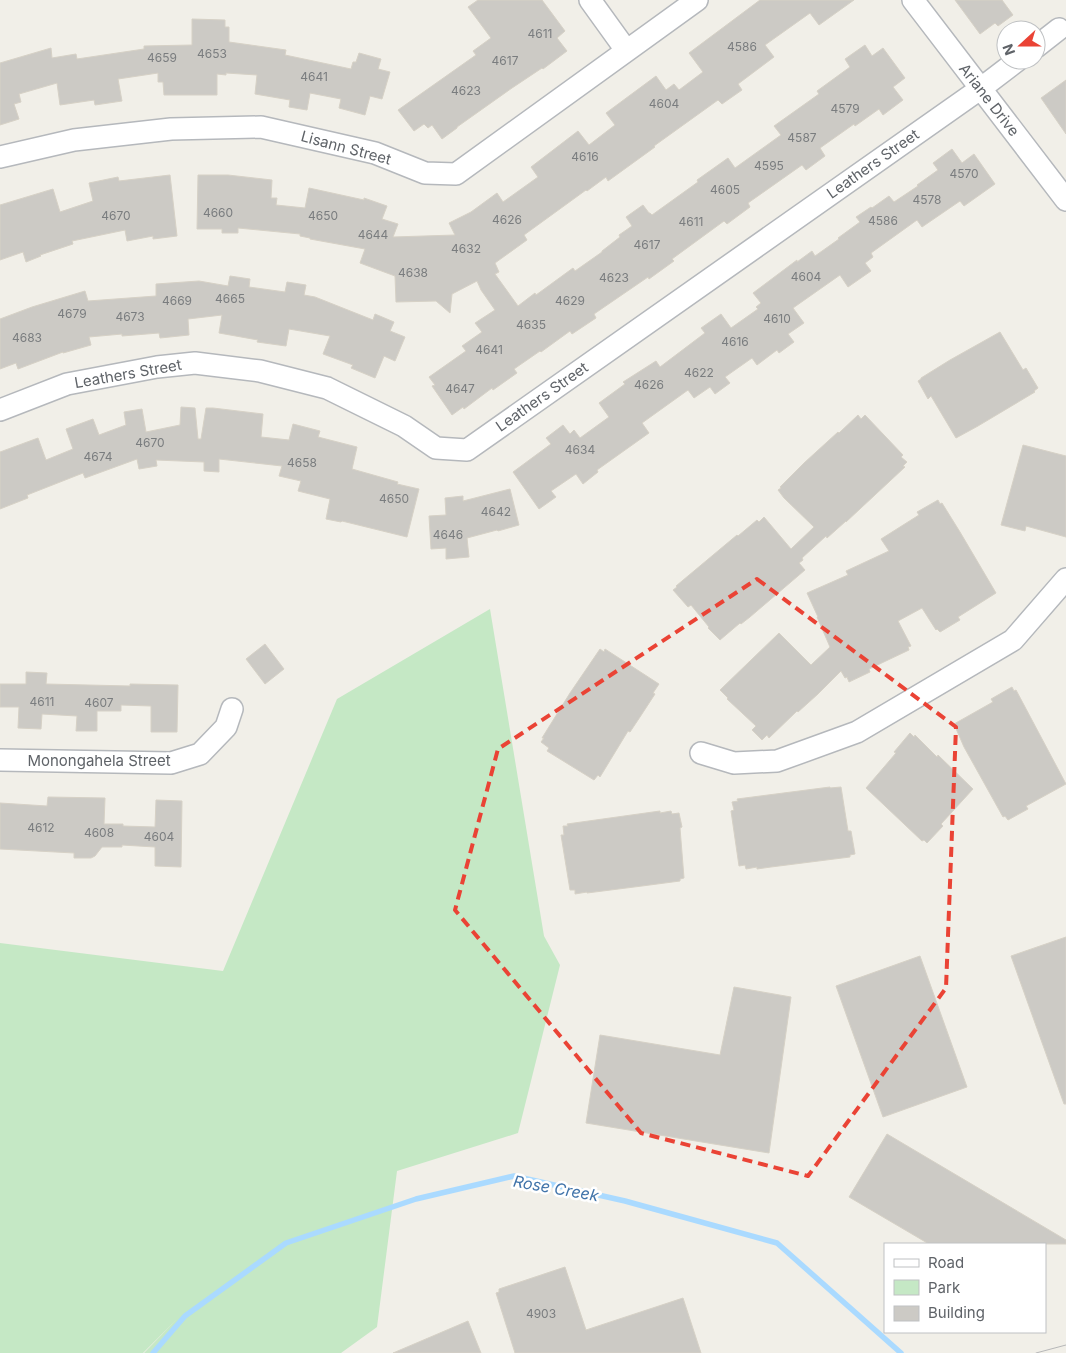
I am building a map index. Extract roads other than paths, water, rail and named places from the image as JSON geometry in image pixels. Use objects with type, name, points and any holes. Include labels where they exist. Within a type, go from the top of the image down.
[{"type":"street","points":[[590,0],[626,50]]},
{"type":"street","name":"Lisann Street","points":[[0,157],[74,140],[171,129],[261,127],[375,153],[426,173],[456,174],[697,0]]},
{"type":"street","name":"Ariane Drive","points":[[913,0],[1066,200]]},
{"type":"street","points":[[1046,39],[1059,29]]},
{"type":"street","name":"Leathers Street","points":[[0,410],[67,384],[157,367],[195,363],[260,371],[327,388],[404,426],[436,448],[467,450],[1005,70]]},
{"type":"street","points":[[701,752],[734,763],[778,761],[856,732],[1013,640],[1066,579]]},
{"type":"street","name":"Monongahela Street","points":[[0,760],[171,763],[200,754],[226,727],[232,709]]},
{"type":"waterway","name":"Rose Creek","points":[[153,1353],[185,1316],[286,1243],[416,1199],[514,1176],[625,1201],[777,1243],[901,1353]]},
{"type":"tram line","points":[[1036,1353],[1066,1345]]}]
